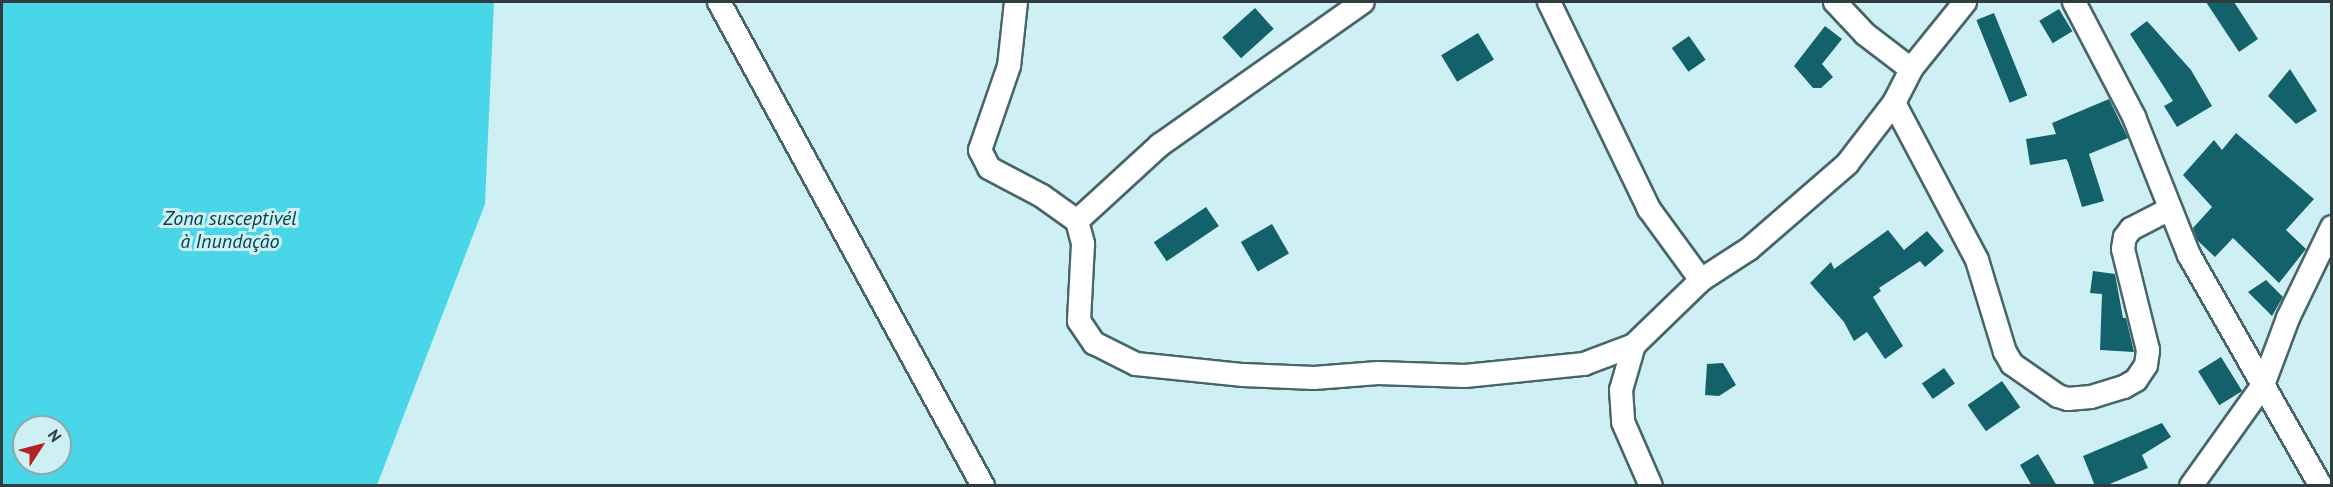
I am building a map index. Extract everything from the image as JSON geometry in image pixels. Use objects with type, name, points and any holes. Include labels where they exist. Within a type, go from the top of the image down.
[{"type":"street","points":[[720,2],[983,486]]},
{"type":"street","points":[[1016,2],[1009,66],[980,150],[989,168],[1042,196],[1077,221],[1083,244],[1079,321],[1094,343],[1136,364],[1243,375],[1465,376],[1584,364],[1634,345],[1701,280],[1749,249],[1847,164],[1894,103],[1911,69],[1965,2]]},
{"type":"street","points":[[1077,221],[1160,145],[1363,2]]},
{"type":"street","points":[[1549,2],[1649,209],[1701,280]]},
{"type":"street","points":[[1834,2],[1865,34],[1911,69]]},
{"type":"street","points":[[2074,2],[2134,117],[2168,210],[2321,486]]},
{"type":"street","points":[[1894,103],[1977,260],[2005,352],[2012,364],[2058,396],[2091,397],[2124,387],[2136,380],[2146,365],[2148,350],[2124,243],[2131,230],[2168,210]]},
{"type":"street","points":[[2191,486],[2263,385],[2288,318],[2331,227]]},
{"type":"street","points":[[1634,345],[1621,390],[1623,422],[1651,486]]},
{"type":"water","name":"Zona susceptivél à Inundação","points":[[2,2],[494,2],[485,204],[377,485],[2,485]]},
{"type":"building","points":[[2206,2],[2234,2],[2258,39],[2239,52]]},
{"type":"building","points":[[1255,8],[1274,29],[1241,58],[1222,37]]},
{"type":"building","points":[[2059,9],[2072,31],[2053,43],[2039,21]]},
{"type":"building","points":[[1994,13],[2027,96],[2010,103],[1976,20]]},
{"type":"building","points":[[2147,21],[2191,70],[2212,106],[2177,127],[2164,106],[2173,101],[2130,34]]},
{"type":"building","points":[[1825,26],[1842,39],[1822,64],[1833,77],[1821,88],[1813,88],[1794,66]]},
{"type":"building","points":[[1478,33],[1494,60],[1457,82],[1441,55]]},
{"type":"building","points":[[1689,36],[1706,60],[1688,72],[1672,48]]},
{"type":"building","points":[[2290,69],[2317,111],[2296,124],[2268,96]]},
{"type":"building","points":[[2109,99],[2128,138],[2089,154],[2104,201],[2082,207],[2066,159],[2030,165],[2026,139],[2056,134],[2052,123]]},
{"type":"building","points":[[2236,133],[2314,199],[2286,230],[2306,249],[2279,283],[2233,238],[2215,257],[2197,240],[2193,228],[2212,207],[2183,175],[2214,140],[2222,150]]},
{"type":"building","points":[[1206,207],[1219,226],[1167,261],[1154,242]]},
{"type":"building","points":[[1272,224],[1289,253],[1258,271],[1241,242]]},
{"type":"building","points":[[1888,230],[1904,250],[1927,231],[1944,251],[1925,267],[1920,261],[1879,288],[1881,291],[1873,297],[1903,346],[1885,359],[1867,332],[1854,341],[1844,322],[1810,283],[1831,262],[1834,269]]},
{"type":"building","points":[[2093,271],[2115,274],[2123,318],[2126,318],[2134,352],[2100,350],[2102,294],[2090,293]]},
{"type":"building","points":[[2266,280],[2283,297],[2272,316],[2248,292]]},
{"type":"building","points":[[2221,357],[2242,391],[2219,405],[2198,371]]},
{"type":"building","points":[[1723,363],[1736,385],[1719,396],[1705,395],[1707,364]]},
{"type":"building","points":[[1944,368],[1955,384],[1933,399],[1922,383]]},
{"type":"building","points":[[2002,381],[2020,407],[1986,431],[1968,405]]},
{"type":"building","points":[[2162,423],[2171,437],[2142,455],[2148,468],[2105,486],[2095,486],[2083,456]]},
{"type":"building","points":[[2038,454],[2057,486],[2032,486],[2020,465]]}]
